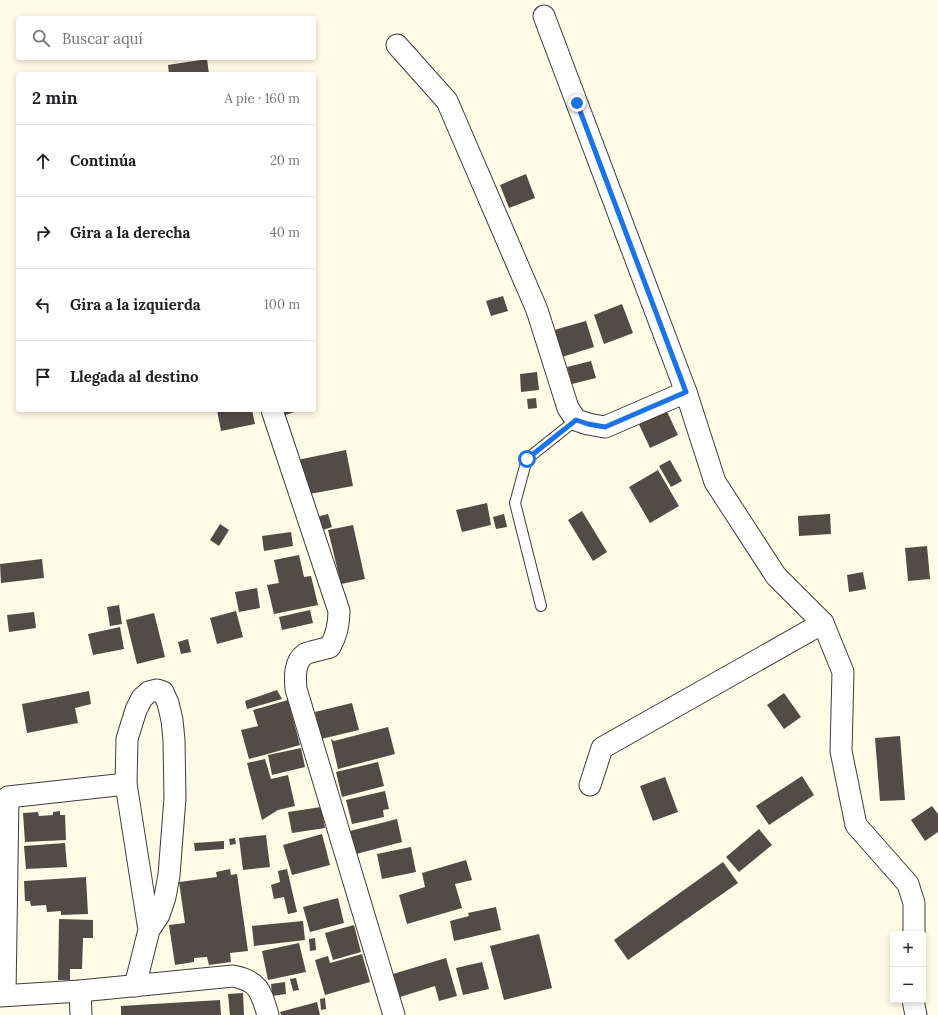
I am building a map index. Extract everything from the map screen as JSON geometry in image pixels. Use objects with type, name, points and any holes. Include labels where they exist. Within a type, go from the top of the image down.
[{"type":"street","points":[[544,16],[686,392],[714,482],[776,576],[822,623],[843,672],[841,751],[856,824],[908,884],[914,903],[914,931]]},
{"type":"street","points":[[397,45],[447,101],[537,310],[568,408],[576,420],[605,427],[686,392]]},
{"type":"street","points":[[273,412],[339,611],[339,624],[336,637],[330,647],[306,654],[299,662],[295,674],[296,689],[394,1015]]},
{"type":"street","points":[[590,785],[602,748],[822,623]]},
{"type":"street","points":[[135,986],[149,930],[159,914],[170,875],[175,798],[174,740],[168,702],[163,692],[157,690],[149,692],[142,698],[131,724],[127,739],[126,784],[149,930]]},
{"type":"street","points":[[126,784],[8,797],[3,995],[80,991],[233,976],[245,978],[254,984],[261,993],[268,1015]]},
{"type":"street","points":[[80,991],[81,1015]]},
{"type":"street","points":[[914,1003],[916,1015]]},
{"type":"lane","points":[[541,606],[515,503],[527,459],[576,420]]},
{"type":"building","points":[[207,60],[209,72],[169,72],[168,65]]},
{"type":"building","points":[[526,174],[535,198],[509,208],[500,185]]},
{"type":"building","points":[[503,296],[508,311],[491,316],[486,301]]},
{"type":"building","points":[[622,304],[633,333],[604,344],[594,315]]},
{"type":"building","points":[[586,321],[594,347],[562,357],[554,330]]},
{"type":"building","points":[[591,361],[596,378],[572,384],[567,367]]},
{"type":"building","points":[[537,372],[539,390],[521,392],[520,374]]},
{"type":"building","points":[[536,398],[537,408],[528,409],[527,399]]},
{"type":"building","points":[[663,403],[678,435],[650,448],[635,416]]},
{"type":"building","points":[[217,412],[252,412],[255,424],[221,431]]},
{"type":"building","points":[[281,412],[295,412],[282,416]]},
{"type":"building","points":[[346,450],[353,486],[304,495],[297,460]]},
{"type":"building","points":[[670,460],[682,481],[671,487],[659,466]]},
{"type":"building","points":[[658,470],[679,506],[650,523],[629,487]]},
{"type":"building","points":[[487,503],[491,525],[462,532],[456,510]]},
{"type":"building","points":[[582,511],[607,552],[593,561],[568,520]]},
{"type":"building","points":[[328,514],[332,527],[320,531],[316,517]]},
{"type":"building","points":[[504,514],[507,527],[496,529],[493,517]]},
{"type":"building","points":[[830,514],[831,534],[799,536],[798,516]]},
{"type":"building","points":[[220,524],[229,530],[219,546],[210,540]]},
{"type":"building","points":[[353,525],[365,579],[341,584],[328,530]]},
{"type":"building","points":[[291,532],[293,546],[264,551],[262,536]]},
{"type":"building","points":[[927,546],[930,579],[908,581],[905,548]]},
{"type":"building","points":[[299,555],[304,577],[311,576],[318,605],[274,614],[267,585],[279,583],[274,560]]},
{"type":"building","points":[[42,559],[44,578],[1,583],[0,564]]},
{"type":"building","points":[[863,572],[866,589],[849,592],[847,575]]},
{"type":"building","points":[[257,588],[260,608],[239,612],[235,592]]},
{"type":"building","points":[[119,605],[122,624],[110,626],[107,607]]},
{"type":"building","points":[[310,610],[313,623],[282,630],[279,617]]},
{"type":"building","points":[[236,611],[243,637],[217,644],[210,618]]},
{"type":"building","points":[[34,612],[36,628],[9,632],[7,615]]},
{"type":"building","points":[[154,613],[165,657],[137,664],[126,620]]},
{"type":"building","points":[[120,627],[124,649],[93,655],[88,634]]},
{"type":"building","points":[[188,639],[191,652],[181,654],[178,642]]},
{"type":"building","points":[[277,690],[282,699],[247,709],[245,701]]},
{"type":"building","points":[[89,691],[91,704],[75,708],[78,723],[27,733],[22,704]]},
{"type":"building","points":[[784,693],[801,717],[784,729],[767,705]]},
{"type":"building","points":[[288,700],[300,745],[249,759],[241,730],[258,726],[253,710]]},
{"type":"building","points":[[352,703],[359,730],[321,739],[315,712]]},
{"type":"building","points":[[388,727],[395,754],[338,769],[331,739],[334,741]]},
{"type":"building","points":[[900,736],[905,800],[880,801],[875,738]]},
{"type":"building","points":[[301,748],[305,767],[272,775],[268,755]]},
{"type":"building","points":[[265,759],[271,779],[288,775],[295,806],[278,810],[262,820],[247,763]]},
{"type":"building","points":[[378,762],[384,786],[342,797],[336,772]]},
{"type":"building","points":[[802,776],[814,795],[769,825],[756,806]]},
{"type":"building","points":[[665,777],[678,812],[653,821],[640,786]]},
{"type":"building","points":[[385,791],[389,809],[383,810],[384,817],[352,824],[346,800]]},
{"type":"building","points":[[932,806],[938,814],[938,832],[925,841],[911,820]]},
{"type":"building","points":[[321,807],[325,828],[292,833],[288,812]]},
{"type":"building","points":[[60,811],[60,815],[65,815],[66,840],[25,842],[23,813],[38,812],[39,816],[53,815],[53,812]]},
{"type":"building","points":[[397,819],[402,842],[356,854],[350,831]]},
{"type":"building","points":[[759,829],[772,845],[739,872],[726,857]]},
{"type":"building","points":[[322,834],[330,865],[292,875],[283,845]]},
{"type":"building","points":[[266,835],[270,867],[243,870],[239,838]]},
{"type":"building","points":[[235,838],[236,844],[230,845],[229,839]]},
{"type":"building","points":[[224,841],[224,849],[195,851],[194,843]]},
{"type":"building","points":[[65,843],[67,867],[26,869],[24,846]]},
{"type":"building","points":[[411,847],[416,872],[382,879],[377,854]]},
{"type":"building","points":[[466,860],[472,880],[455,884],[462,908],[407,924],[399,895],[425,887],[422,873]]},
{"type":"building","points":[[723,862],[738,883],[628,960],[614,940]]},
{"type":"building","points":[[230,869],[231,875],[237,874],[248,951],[230,953],[231,962],[209,965],[207,957],[194,958],[194,962],[175,965],[169,925],[185,923],[179,882],[217,877],[216,872]]},
{"type":"building","points":[[287,869],[297,912],[288,914],[284,897],[274,899],[271,885],[280,882],[278,871]]},
{"type":"building","points":[[86,877],[88,914],[61,915],[61,911],[47,912],[46,905],[31,906],[30,901],[25,901],[24,881]]},
{"type":"building","points":[[338,898],[344,923],[310,932],[303,907]]},
{"type":"building","points":[[496,907],[501,930],[454,941],[450,921],[469,916],[468,913]]},
{"type":"building","points":[[59,919],[93,920],[93,938],[83,938],[82,969],[70,969],[70,980],[58,980]]},
{"type":"building","points":[[303,921],[305,940],[254,946],[252,926]]},
{"type":"building","points":[[354,925],[361,952],[333,960],[325,933]]},
{"type":"building","points":[[539,934],[552,988],[504,1000],[490,946]]},
{"type":"building","points":[[315,938],[316,950],[310,951],[309,939]]},
{"type":"building","points":[[299,943],[306,972],[268,980],[262,951]]},
{"type":"building","points":[[362,954],[370,982],[325,995],[315,960],[328,956],[330,963]]},
{"type":"building","points":[[446,958],[457,996],[439,1001],[435,986],[400,997],[393,974]]},
{"type":"building","points":[[482,962],[489,989],[463,995],[456,968]]},
{"type":"building","points":[[296,978],[299,990],[293,991],[290,979]]},
{"type":"building","points":[[285,982],[286,994],[272,996],[271,984]]},
{"type":"building","points":[[243,993],[244,1015],[230,1015],[228,994]]},
{"type":"building","points":[[325,998],[326,1009],[321,1010],[320,999]]},
{"type":"building","points":[[220,1000],[221,1015],[121,1015],[121,1006]]},
{"type":"building","points":[[317,1002],[320,1015],[281,1015],[280,1012]]},
{"type":"route","points":[[527,459],[576,420],[605,427],[686,392],[577,103]]}]
